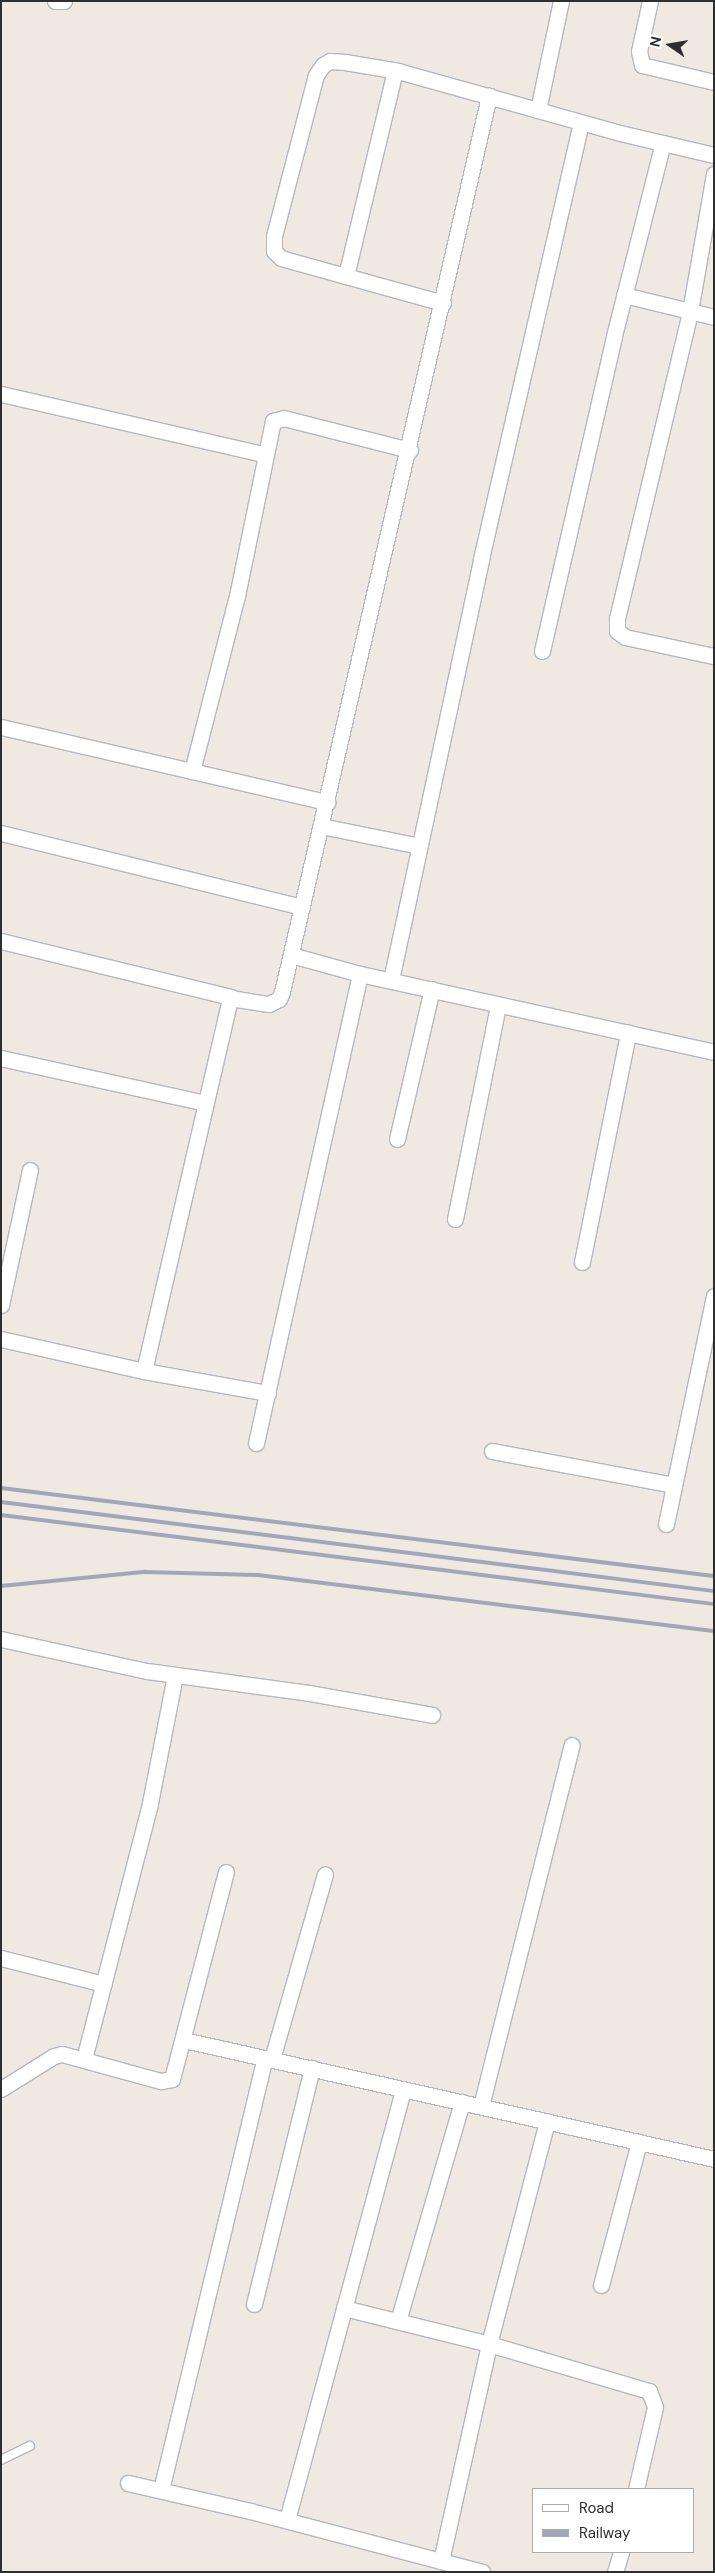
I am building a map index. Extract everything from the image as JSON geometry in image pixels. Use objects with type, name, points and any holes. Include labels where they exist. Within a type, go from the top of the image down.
[{"type":"street","points":[[55,1],[64,1]]},
{"type":"street","points":[[538,110],[561,1]]},
{"type":"street","points":[[650,1],[638,51],[642,65],[714,82]]},
{"type":"street","points":[[443,303],[281,258],[274,251],[274,236],[316,75],[323,65],[330,61],[395,71],[581,122],[714,155]]},
{"type":"street","points":[[346,276],[395,71]]},
{"type":"street","points":[[1,941],[231,997],[269,1004],[279,999],[410,450],[489,96]]},
{"type":"street","points":[[391,980],[419,846],[581,122]]},
{"type":"street","points":[[542,651],[624,295],[664,143]]},
{"type":"street","points":[[714,174],[690,312],[617,619],[617,631],[625,637],[714,656]]},
{"type":"street","points":[[624,295],[690,312],[714,316]]},
{"type":"street","points":[[1,394],[264,454]]},
{"type":"street","points":[[192,771],[237,596],[271,425],[276,418],[410,450]]},
{"type":"street","points":[[1,727],[327,802]]},
{"type":"street","points":[[321,826],[419,846]]},
{"type":"street","points":[[1,833],[302,907]]},
{"type":"street","points":[[291,955],[360,974],[714,1052]]},
{"type":"street","points":[[256,1443],[360,974]]},
{"type":"street","points":[[396,1139],[432,989]]},
{"type":"street","points":[[144,1371],[231,997]]},
{"type":"street","points":[[455,1219],[498,1005]]},
{"type":"street","points":[[582,1262],[628,1033]]},
{"type":"street","points":[[1,1058],[205,1103]]},
{"type":"street","points":[[1,1305],[30,1170]]},
{"type":"street","points":[[666,1524],[714,1296]]},
{"type":"street","points":[[1,1339],[144,1371],[268,1393]]},
{"type":"street","points":[[492,1451],[674,1485]]},
{"type":"street","points":[[1,1639],[86,1660],[175,1676],[309,1693],[432,1715]]},
{"type":"street","points":[[84,2058],[150,1803],[175,1676]]},
{"type":"street","points":[[481,2106],[572,1745]]},
{"type":"street","points":[[1,2089],[54,2056],[84,2058],[167,2081],[175,2075],[226,1872]]},
{"type":"street","points":[[161,2490],[269,2058],[325,1874]]},
{"type":"street","points":[[1,1958],[104,1984]]},
{"type":"street","points":[[184,2040],[714,2159]]},
{"type":"street","points":[[254,2304],[312,2068]]},
{"type":"street","points":[[287,2520],[403,2089]]},
{"type":"street","points":[[398,2321],[462,2102]]},
{"type":"street","points":[[441,2561],[489,2344],[547,2121]]},
{"type":"street","points":[[601,2285],[639,2142]]},
{"type":"street","points":[[344,2308],[489,2344],[649,2391],[656,2406],[636,2488]]},
{"type":"street","points":[[128,2482],[287,2520],[482,2572]]},
{"type":"street","points":[[615,2572],[621,2553]]},
{"type":"lane","points":[[1,2460],[30,2446]]},
{"type":"railway","points":[[1,1488],[714,1576]]},
{"type":"railway","points":[[1,1502],[714,1591]]},
{"type":"railway","points":[[1,1515],[714,1604]]},
{"type":"railway","points":[[1,1586],[145,1572],[258,1575],[714,1631]]}]
